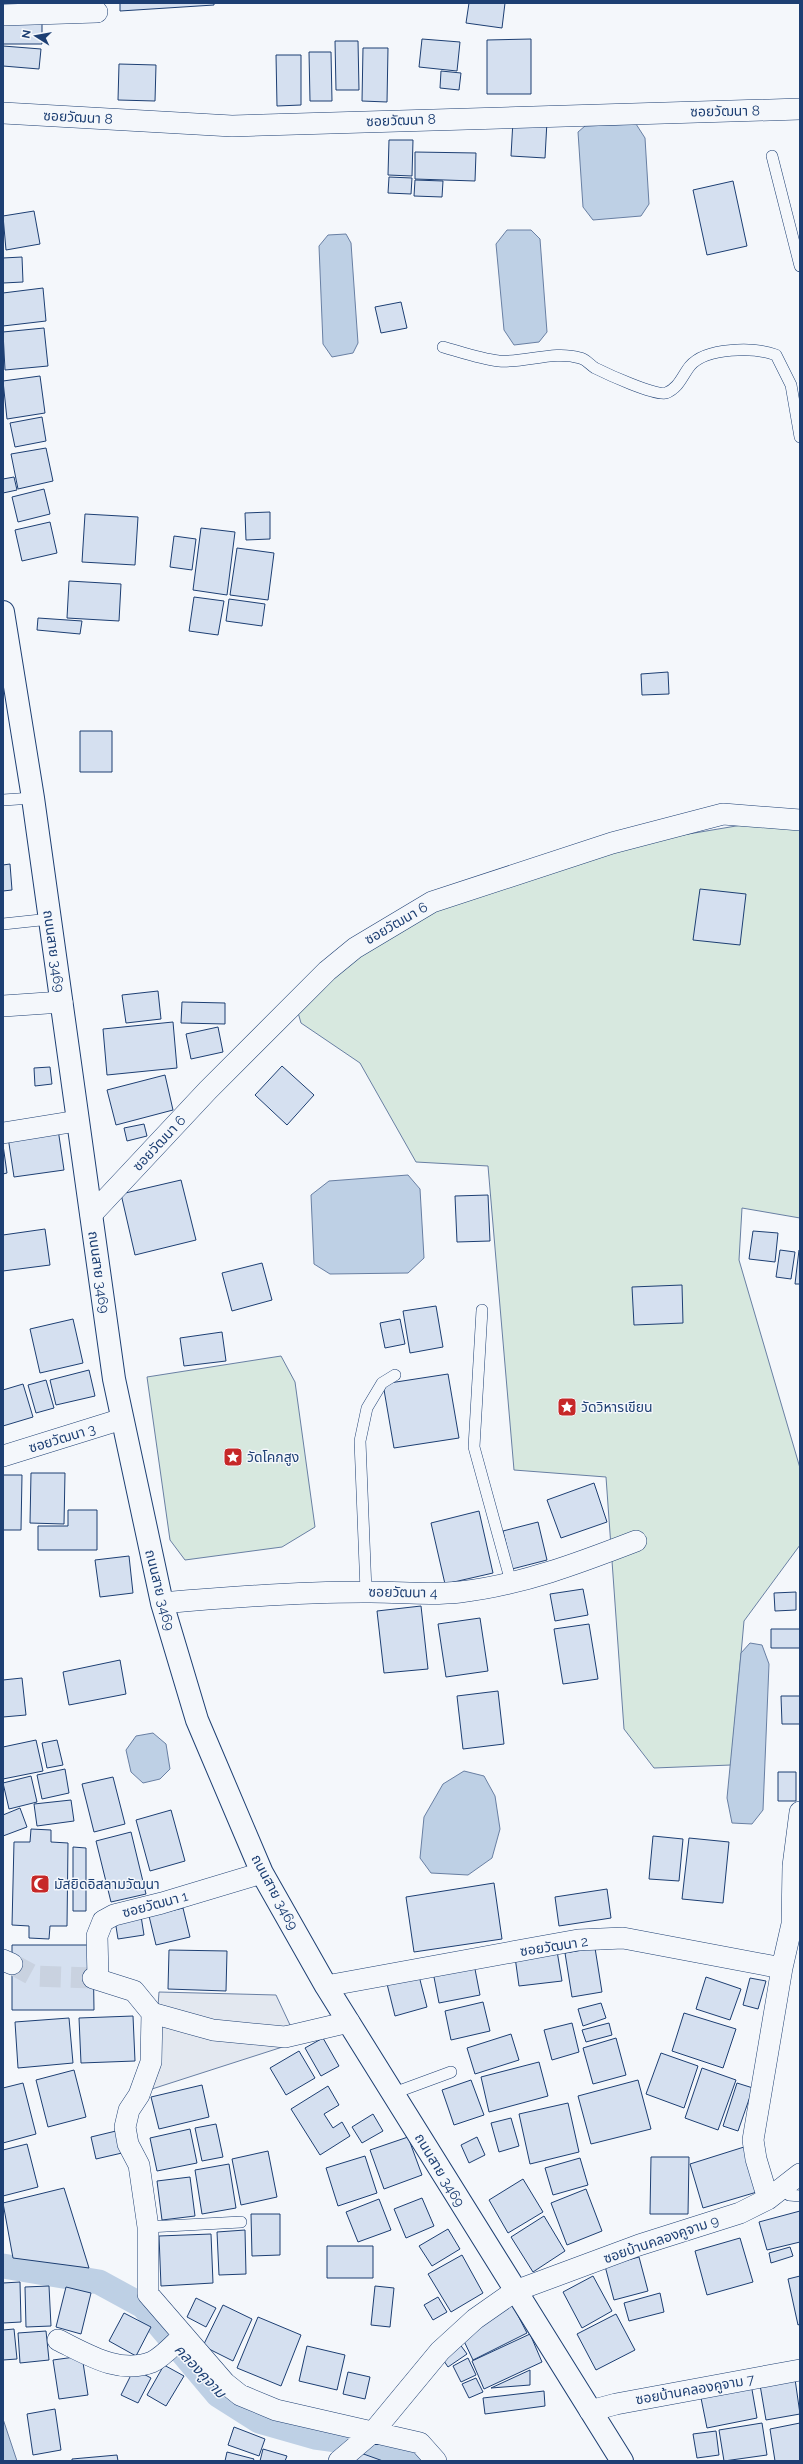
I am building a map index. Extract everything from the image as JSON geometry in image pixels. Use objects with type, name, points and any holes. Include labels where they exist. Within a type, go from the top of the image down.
[{"type":"street","points":[[3,15],[96,12]]},
{"type":"street","name":"ซอยวัฒนา 8","points":[[3,114],[232,126],[800,109]]},
{"type":"street","name":"ถนนสาย 3469","points":[[3,612],[33,798],[114,1379],[162,1603],[197,1720],[262,1872],[326,1986],[622,2461]]},
{"type":"street","name":"ซอยวัฒนา 6","points":[[90,1215],[208,1090],[327,971],[355,948],[432,902],[612,843],[722,814],[800,820]]},
{"type":"street","points":[[3,1006],[62,1002]]},
{"type":"street","points":[[3,1133],[77,1121]]},
{"type":"street","name":"ซอยวัฒนา 3","points":[[3,1456],[122,1419]]},
{"type":"street","name":"ซอยวัฒนา 4","points":[[162,1603],[264,1594],[366,1592],[408,1595],[460,1592],[556,1571],[636,1541]]},
{"type":"street","points":[[784,2194],[756,2159],[753,2140],[782,1968],[792,1924],[793,1866],[800,1812]]},
{"type":"street","name":"ซอยวัฒนา 1","points":[[152,2013],[134,1991],[96,1978],[98,1936],[103,1921],[114,1915],[162,1903],[262,1872]]},
{"type":"street","name":"ซอยวัฒนา 2","points":[[326,1986],[578,1940],[623,1938],[782,1968]]},
{"type":"street","points":[[349,2022],[285,2037],[213,2030],[152,2013],[151,2062],[140,2095],[129,2110],[126,2127],[128,2144],[139,2165],[148,2228],[148,2294],[176,2342],[240,2395],[276,2410],[369,2435],[420,2443],[436,2461]]},
{"type":"street","name":"ซอยบ้านคลองคูจาม 9","points":[[339,2461],[369,2435],[440,2350],[475,2319],[515,2291],[640,2245],[740,2213],[784,2194],[800,2174]]},
{"type":"street","points":[[58,2340],[107,2364],[129,2366],[152,2362],[176,2342]]},
{"type":"street","name":"ซอยบ้านคลองคูจาม 7","points":[[590,2411],[616,2404],[800,2370]]},
{"type":"lane","points":[[772,156],[800,266]]},
{"type":"lane","points":[[443,347],[498,361],[533,359],[566,354],[582,358],[595,368],[653,392],[666,393],[679,385],[691,366],[704,355],[751,349],[765,351],[776,355],[791,385],[800,437]]},
{"type":"lane","points":[[3,800],[33,798]]},
{"type":"lane","points":[[3,924],[50,919]]},
{"type":"lane","points":[[482,1310],[474,1447],[511,1582]]},
{"type":"lane","points":[[366,1592],[360,1441],[367,1408],[382,1383],[395,1375]]},
{"type":"lane","points":[[394,2093],[451,2072]]},
{"type":"lane","points":[[148,2228],[241,2222]]},
{"type":"shaded area","points":[[742,825],[800,827],[800,1218],[742,1208],[739,1260],[800,1468],[800,1545],[744,1621],[731,1765],[654,1768],[624,1729],[606,1477],[514,1470],[488,1166],[416,1162],[360,1063],[301,1023],[297,1009],[357,956],[444,906],[623,845]]},
{"type":"shaded area","points":[[281,1356],[295,1382],[315,1527],[282,1547],[185,1560],[170,1540],[147,1377]]},
{"type":"shaded area","points":[[159,1992],[276,1995],[298,2042],[152,2089]]},
{"type":"water","points":[[636,124],[645,138],[649,204],[641,216],[593,220],[583,207],[578,132],[585,126]]},
{"type":"water","points":[[507,230],[531,230],[540,239],[547,332],[539,342],[514,345],[504,330],[496,244]]},
{"type":"water","points":[[346,234],[351,243],[358,343],[353,353],[332,357],[323,344],[319,246],[328,235]]},
{"type":"water","points":[[408,1175],[420,1189],[424,1258],[408,1273],[330,1274],[314,1264],[311,1195],[329,1181]]},
{"type":"water","points":[[750,1643],[762,1645],[769,1664],[763,1810],[752,1824],[732,1823],[727,1798],[741,1653]]},
{"type":"water","points":[[153,1733],[166,1744],[170,1769],[160,1779],[143,1783],[131,1772],[126,1750],[136,1736]]},
{"type":"water","points":[[464,1771],[484,1776],[495,1796],[500,1829],[492,1858],[468,1875],[431,1873],[420,1858],[424,1817],[443,1784]]},
{"type":"water","points":[[3,2419],[17,2461],[3,2461]]},
{"type":"building","points":[[120,3],[214,3],[214,5],[120,11]]},
{"type":"building","points":[[469,3],[505,3],[502,28],[466,23]]},
{"type":"building","points":[[3,17],[42,17],[42,44],[3,44]]},
{"type":"building","points":[[422,39],[460,42],[457,71],[419,67]]},
{"type":"building","points":[[531,39],[531,94],[487,94],[487,40]]},
{"type":"building","points":[[335,41],[358,41],[359,90],[336,90]]},
{"type":"building","points":[[3,46],[41,49],[39,69],[3,66]]},
{"type":"building","points":[[363,48],[388,48],[387,102],[362,101]]},
{"type":"building","points":[[309,52],[331,52],[332,101],[310,101]]},
{"type":"building","points":[[276,55],[301,55],[301,105],[277,106]]},
{"type":"building","points":[[119,64],[156,65],[155,101],[118,100]]},
{"type":"building","points":[[441,71],[461,73],[459,90],[440,88]]},
{"type":"building","points":[[513,120],[547,121],[545,158],[511,156]]},
{"type":"building","points":[[389,140],[413,140],[412,176],[388,175]]},
{"type":"building","points":[[415,152],[476,153],[475,181],[415,179]]},
{"type":"building","points":[[389,177],[412,178],[411,194],[388,193]]},
{"type":"building","points":[[415,180],[443,181],[442,197],[414,196]]},
{"type":"building","points":[[733,181],[747,246],[707,255],[693,190]]},
{"type":"building","points":[[34,211],[40,244],[6,250],[3,216]]},
{"type":"building","points":[[22,257],[23,282],[3,283],[3,258]]},
{"type":"building","points":[[43,288],[46,321],[3,326],[3,293]]},
{"type":"building","points":[[401,302],[407,328],[381,333],[375,307]]},
{"type":"building","points":[[44,328],[48,366],[5,370],[3,332]]},
{"type":"building","points":[[40,376],[45,413],[7,419],[3,381]]},
{"type":"building","points":[[42,417],[46,441],[15,447],[10,423]]},
{"type":"building","points":[[46,448],[53,481],[18,489],[11,454]]},
{"type":"building","points":[[14,477],[17,490],[3,493],[3,479]]},
{"type":"building","points":[[44,489],[50,514],[18,522],[12,497]]},
{"type":"building","points":[[270,512],[270,539],[246,540],[245,513]]},
{"type":"building","points":[[85,514],[138,517],[135,565],[82,562]]},
{"type":"building","points":[[50,522],[57,553],[22,561],[15,530]]},
{"type":"building","points":[[201,528],[235,532],[227,595],[193,590]]},
{"type":"building","points":[[174,536],[196,539],[192,570],[170,567]]},
{"type":"building","points":[[237,548],[274,553],[268,600],[230,595]]},
{"type":"building","points":[[69,581],[121,584],[119,621],[67,618]]},
{"type":"building","points":[[194,597],[224,601],[218,635],[189,631]]},
{"type":"building","points":[[229,599],[265,604],[262,626],[226,621]]},
{"type":"building","points":[[38,618],[82,621],[80,634],[37,630]]},
{"type":"building","points":[[668,672],[669,694],[642,695],[641,674]]},
{"type":"building","points":[[80,731],[112,731],[112,772],[80,772]]},
{"type":"building","points":[[10,864],[12,890],[3,891],[3,865]]},
{"type":"building","points":[[700,889],[746,894],[740,945],[693,940]]},
{"type":"building","points":[[158,991],[161,1019],[126,1023],[122,995]]},
{"type":"building","points":[[182,1002],[225,1003],[225,1024],[181,1023]]},
{"type":"building","points":[[173,1022],[177,1068],[107,1075],[103,1029]]},
{"type":"building","points":[[218,1027],[223,1052],[191,1059],[186,1034]]},
{"type":"building","points":[[282,1066],[314,1095],[287,1125],[255,1095]]},
{"type":"building","points":[[50,1067],[52,1084],[35,1086],[34,1068]]},
{"type":"building","points":[[165,1075],[173,1110],[116,1125],[107,1090]]},
{"type":"building","points":[[144,1124],[147,1136],[127,1141],[124,1128]]},
{"type":"building","points":[[58,1129],[64,1170],[14,1177],[8,1137]]},
{"type":"building","points":[[3,1145],[7,1173],[3,1174]]},
{"type":"building","points":[[181,1180],[196,1240],[135,1255],[121,1194]]},
{"type":"building","points":[[488,1195],[490,1241],[457,1242],[455,1196]]},
{"type":"building","points":[[45,1229],[50,1265],[3,1271],[3,1235]]},
{"type":"building","points":[[753,1231],[778,1233],[775,1262],[749,1259]]},
{"type":"building","points":[[780,1250],[795,1252],[791,1279],[776,1277]]},
{"type":"building","points":[[799,1250],[800,1284],[795,1284]]},
{"type":"building","points":[[262,1263],[272,1300],[232,1311],[222,1273]]},
{"type":"building","points":[[682,1285],[683,1323],[634,1325],[632,1287]]},
{"type":"building","points":[[436,1306],[443,1347],[410,1353],[403,1311]]},
{"type":"building","points":[[73,1319],[83,1363],[40,1373],[30,1329]]},
{"type":"building","points":[[400,1319],[405,1344],[385,1348],[380,1323]]},
{"type":"building","points":[[222,1332],[226,1361],[184,1366],[180,1338]]},
{"type":"building","points":[[89,1370],[95,1396],[56,1405],[50,1380]]},
{"type":"building","points":[[448,1374],[459,1438],[394,1448],[383,1384]]},
{"type":"building","points":[[46,1380],[54,1408],[36,1413],[28,1385]]},
{"type":"building","points":[[23,1384],[33,1417],[3,1426],[3,1390]]},
{"type":"building","points":[[31,1473],[65,1473],[64,1524],[30,1523]]},
{"type":"building","points":[[3,1475],[22,1475],[21,1530],[3,1530]]},
{"type":"building","points":[[594,1483],[607,1522],[561,1538],[547,1500]]},
{"type":"building","points":[[68,1510],[97,1510],[97,1550],[38,1550],[38,1526],[68,1526]]},
{"type":"building","points":[[479,1511],[493,1573],[445,1584],[431,1523]]},
{"type":"building","points":[[538,1522],[547,1560],[512,1569],[503,1531]]},
{"type":"building","points":[[129,1556],[133,1593],[100,1597],[95,1560]]},
{"type":"building","points":[[583,1589],[588,1615],[555,1621],[550,1594]]},
{"type":"building","points":[[796,1592],[796,1610],[775,1611],[774,1593]]},
{"type":"building","points":[[421,1606],[428,1669],[384,1673],[377,1611]]},
{"type":"building","points":[[480,1618],[488,1671],[446,1677],[438,1624]]},
{"type":"building","points":[[589,1624],[598,1679],[563,1684],[554,1629]]},
{"type":"building","points":[[771,1629],[800,1629],[800,1648],[771,1648]]},
{"type":"building","points":[[120,1660],[126,1694],[69,1705],[63,1672]]},
{"type":"building","points":[[22,1678],[26,1715],[3,1717],[3,1680]]},
{"type":"building","points":[[498,1691],[504,1744],[463,1749],[457,1696]]},
{"type":"building","points":[[781,1696],[800,1696],[800,1724],[782,1724]]},
{"type":"building","points":[[36,1740],[43,1771],[3,1779],[3,1747]]},
{"type":"building","points":[[57,1740],[63,1765],[47,1768],[42,1743]]},
{"type":"building","points":[[65,1769],[69,1793],[42,1799],[37,1775]]},
{"type":"building","points":[[778,1772],[796,1772],[796,1801],[778,1801]]},
{"type":"building","points":[[31,1776],[37,1802],[9,1809],[3,1783]]},
{"type":"building","points":[[113,1777],[125,1824],[94,1832],[82,1784]]},
{"type":"building","points":[[71,1800],[74,1821],[37,1826],[34,1804]]},
{"type":"building","points":[[20,1808],[27,1827],[3,1836],[3,1815]]},
{"type":"building","points":[[171,1810],[185,1861],[150,1871],[136,1820]]},
{"type":"building","name":"มัสยิดอิสลามวัฒนา","points":[[31,1829],[51,1830],[51,1842],[68,1843],[67,1926],[50,1926],[49,1939],[29,1938],[29,1926],[12,1925],[14,1842],[30,1842]]},
{"type":"building","points":[[131,1832],[146,1894],[111,1902],[96,1841]]},
{"type":"building","points":[[653,1836],[683,1839],[679,1881],[649,1879]]},
{"type":"building","points":[[689,1838],[729,1842],[723,1903],[682,1899]]},
{"type":"building","points":[[73,1847],[86,1848],[86,1911],[73,1911]]},
{"type":"building","points":[[494,1883],[502,1939],[414,1952],[406,1897]]},
{"type":"building","points":[[607,1889],[611,1918],[559,1926],[555,1897]]},
{"type":"building","points":[[183,1908],[190,1937],[156,1945],[149,1916]]},
{"type":"building","points":[[141,1916],[144,1935],[118,1939],[115,1920]]},
{"type":"building","points":[[12,1945],[93,1945],[94,2010],[12,2010]]},
{"type":"building","points":[[595,1948],[602,1992],[572,1997],[565,1953]]},
{"type":"building","points":[[169,1950],[227,1951],[226,1991],[168,1989]]},
{"type":"building","points":[[557,1951],[562,1981],[519,1986],[515,1957]]},
{"type":"building","points":[[474,1964],[480,1995],[439,2003],[433,1972]]},
{"type":"building","points":[[419,1976],[427,2007],[395,2016],[387,1984]]},
{"type":"building","points":[[706,1977],[741,1989],[730,2020],[696,2009]]},
{"type":"building","points":[[750,1978],[766,1981],[758,2009],[743,2005]]},
{"type":"building","points":[[483,2002],[490,2031],[451,2040],[445,2011]]},
{"type":"building","points":[[601,2003],[606,2018],[583,2026],[578,2009]]},
{"type":"building","points":[[684,2013],[736,2029],[723,2068],[672,2051]]},
{"type":"building","points":[[133,2016],[135,2061],[81,2063],[79,2018]]},
{"type":"building","points":[[69,2018],[73,2063],[18,2068],[15,2022]]},
{"type":"building","points":[[572,2023],[579,2052],[552,2060],[544,2030]]},
{"type":"building","points":[[609,2023],[612,2035],[586,2042],[582,2030]]},
{"type":"building","points":[[511,2034],[519,2060],[475,2074],[467,2048]]},
{"type":"building","points":[[323,2038],[339,2066],[321,2076],[305,2048]]},
{"type":"building","points":[[616,2038],[626,2075],[593,2084],[583,2048]]},
{"type":"building","points":[[299,2051],[315,2078],[286,2095],[270,2068]]},
{"type":"building","points":[[661,2053],[698,2066],[684,2108],[646,2094]]},
{"type":"building","points":[[539,2062],[548,2096],[489,2112],[481,2077]]},
{"type":"building","points":[[702,2068],[736,2080],[718,2130],[685,2118]]},
{"type":"building","points":[[74,2070],[86,2117],[48,2127],[36,2080]]},
{"type":"building","points":[[471,2080],[484,2115],[454,2125],[442,2090]]},
{"type":"building","points":[[638,2080],[651,2129],[591,2144],[578,2096]]},
{"type":"building","points":[[23,2083],[36,2134],[3,2143],[3,2088]]},
{"type":"building","points":[[737,2083],[753,2088],[738,2131],[723,2126]]},
{"type":"building","points":[[202,2085],[209,2117],[159,2129],[151,2097]]},
{"type":"building","points":[[328,2086],[339,2105],[324,2114],[333,2128],[342,2122],[350,2136],[320,2155],[291,2109]]},
{"type":"building","points":[[568,2103],[579,2152],[530,2164],[519,2114]]},
{"type":"building","points":[[373,2114],[383,2131],[362,2143],[352,2127]]},
{"type":"building","points":[[511,2118],[519,2146],[499,2152],[491,2123]]},
{"type":"building","points":[[216,2124],[223,2157],[202,2161],[195,2128]]},
{"type":"building","points":[[190,2129],[197,2163],[157,2171],[150,2138]]},
{"type":"building","points":[[116,2131],[122,2153],[96,2159],[91,2137]]},
{"type":"building","points":[[408,2137],[422,2175],[384,2189],[370,2150]]},
{"type":"building","points":[[477,2137],[485,2155],[469,2163],[461,2145]]},
{"type":"building","points":[[27,2144],[38,2187],[3,2196],[3,2150]]},
{"type":"building","points":[[744,2147],[757,2192],[703,2208],[690,2164]]},
{"type":"building","points":[[268,2151],[277,2197],[241,2205],[232,2159]]},
{"type":"building","points":[[365,2156],[377,2193],[338,2206],[326,2168]]},
{"type":"building","points":[[651,2157],[689,2157],[688,2214],[650,2214]]},
{"type":"building","points":[[580,2158],[588,2185],[553,2195],[545,2168]]},
{"type":"building","points":[[229,2164],[236,2208],[202,2214],[195,2170]]},
{"type":"building","points":[[190,2177],[195,2216],[162,2220],[157,2181]]},
{"type":"building","points":[[523,2179],[543,2212],[508,2233],[489,2200]]},
{"type":"building","points":[[64,2188],[89,2268],[13,2258],[3,2203]]},
{"type":"building","points":[[586,2189],[602,2231],[567,2245],[551,2203]]},
{"type":"building","points":[[422,2198],[434,2226],[406,2238],[394,2209]]},
{"type":"building","points":[[379,2199],[391,2230],[358,2242],[346,2212]]},
{"type":"building","points":[[800,2211],[800,2242],[767,2250],[759,2222]]},
{"type":"building","points":[[251,2214],[280,2214],[280,2255],[252,2256]]},
{"type":"building","points":[[544,2216],[565,2251],[533,2272],[511,2237]]},
{"type":"building","points":[[448,2229],[460,2249],[432,2266],[419,2246]]},
{"type":"building","points":[[245,2230],[246,2274],[219,2275],[217,2232]]},
{"type":"building","points":[[211,2234],[213,2283],[161,2286],[159,2236]]},
{"type":"building","points":[[740,2238],[753,2282],[707,2295],[695,2251]]},
{"type":"building","points":[[327,2246],[373,2246],[373,2278],[327,2278]]},
{"type":"building","points":[[790,2247],[793,2256],[771,2263],[769,2253]]},
{"type":"building","points":[[462,2255],[483,2293],[451,2312],[428,2274]]},
{"type":"building","points":[[639,2257],[648,2291],[614,2300],[605,2266]]},
{"type":"building","points":[[593,2276],[612,2311],[582,2328],[563,2292]]},
{"type":"building","points":[[800,2276],[800,2324],[798,2325],[788,2279]]},
{"type":"building","points":[[20,2282],[21,2322],[3,2323],[3,2283]]},
{"type":"building","points":[[49,2286],[51,2326],[26,2327],[25,2287]]},
{"type":"building","points":[[375,2286],[394,2288],[390,2327],[371,2325]]},
{"type":"building","points":[[66,2287],[91,2293],[81,2334],[56,2327]]},
{"type":"building","points":[[660,2293],[664,2312],[629,2321],[624,2303]]},
{"type":"building","points":[[438,2297],[447,2312],[433,2320],[424,2305]]},
{"type":"building","points":[[196,2298],[216,2308],[206,2327],[187,2317]]},
{"type":"building","points":[[511,2302],[527,2333],[473,2360],[462,2337]]},
{"type":"building","points":[[223,2305],[252,2319],[233,2361],[203,2346]]},
{"type":"building","points":[[124,2313],[151,2327],[136,2356],[109,2341]]},
{"type":"building","points":[[616,2314],[635,2350],[596,2370],[577,2334]]},
{"type":"building","points":[[258,2317],[301,2335],[281,2386],[237,2368]]},
{"type":"building","points":[[14,2329],[17,2359],[3,2360],[3,2330]]},
{"type":"building","points":[[46,2331],[49,2360],[20,2363],[18,2333]]},
{"type":"building","points":[[530,2334],[542,2362],[484,2389],[472,2361]]},
{"type":"building","points":[[459,2343],[467,2354],[448,2367],[440,2355]]},
{"type":"building","points":[[307,2346],[345,2355],[337,2390],[299,2381]]},
{"type":"building","points":[[82,2356],[88,2395],[59,2399],[53,2360]]},
{"type":"building","points":[[468,2358],[476,2375],[461,2382],[453,2366]]},
{"type":"building","points":[[164,2365],[184,2376],[166,2406],[147,2395]]},
{"type":"building","points":[[134,2369],[151,2378],[138,2403],[121,2395]]},
{"type":"building","points":[[530,2370],[530,2385],[491,2388]]},
{"type":"building","points":[[348,2372],[370,2377],[365,2399],[343,2394]]},
{"type":"building","points":[[476,2378],[483,2392],[469,2398],[462,2384]]},
{"type":"building","points":[[795,2379],[800,2414],[766,2420],[760,2385]]},
{"type":"building","points":[[751,2384],[757,2418],[707,2428],[700,2393]]},
{"type":"building","points":[[544,2391],[545,2406],[485,2414],[483,2398]]},
{"type":"building","points":[[55,2409],[61,2450],[33,2455],[27,2414]]},
{"type":"building","points":[[762,2423],[767,2455],[724,2461],[719,2430]]},
{"type":"building","points":[[800,2423],[800,2461],[775,2461],[770,2429]]},
{"type":"building","points":[[234,2427],[265,2439],[259,2456],[228,2445]]},
{"type":"building","points":[[716,2431],[719,2455],[697,2458],[693,2434]]},
{"type":"building","points":[[263,2449],[287,2456],[285,2461],[260,2461]]},
{"type":"building","points":[[227,2452],[254,2459],[253,2461],[225,2461]]},
{"type":"building","points":[[358,2452],[383,2461],[355,2461]]},
{"type":"building","points":[[117,2455],[118,2461],[72,2461],[72,2459]]},
{"type":"waterway","name":"คลองคูจาม","points":[[3,2266],[99,2282],[143,2306],[218,2395],[259,2421],[315,2437],[374,2445],[410,2461]]},
{"type":"tunnel","points":[[12,1964],[34,1976],[93,1978]]},
{"type":"place","name":"วัดวิหารเขียน","points":[[567,1407]]},
{"type":"place","name":"วัดโคกสูง","points":[[233,1457]]},
{"type":"place","name":"มัสยิดอิสลามวัฒนา","points":[[40,1884]]}]
